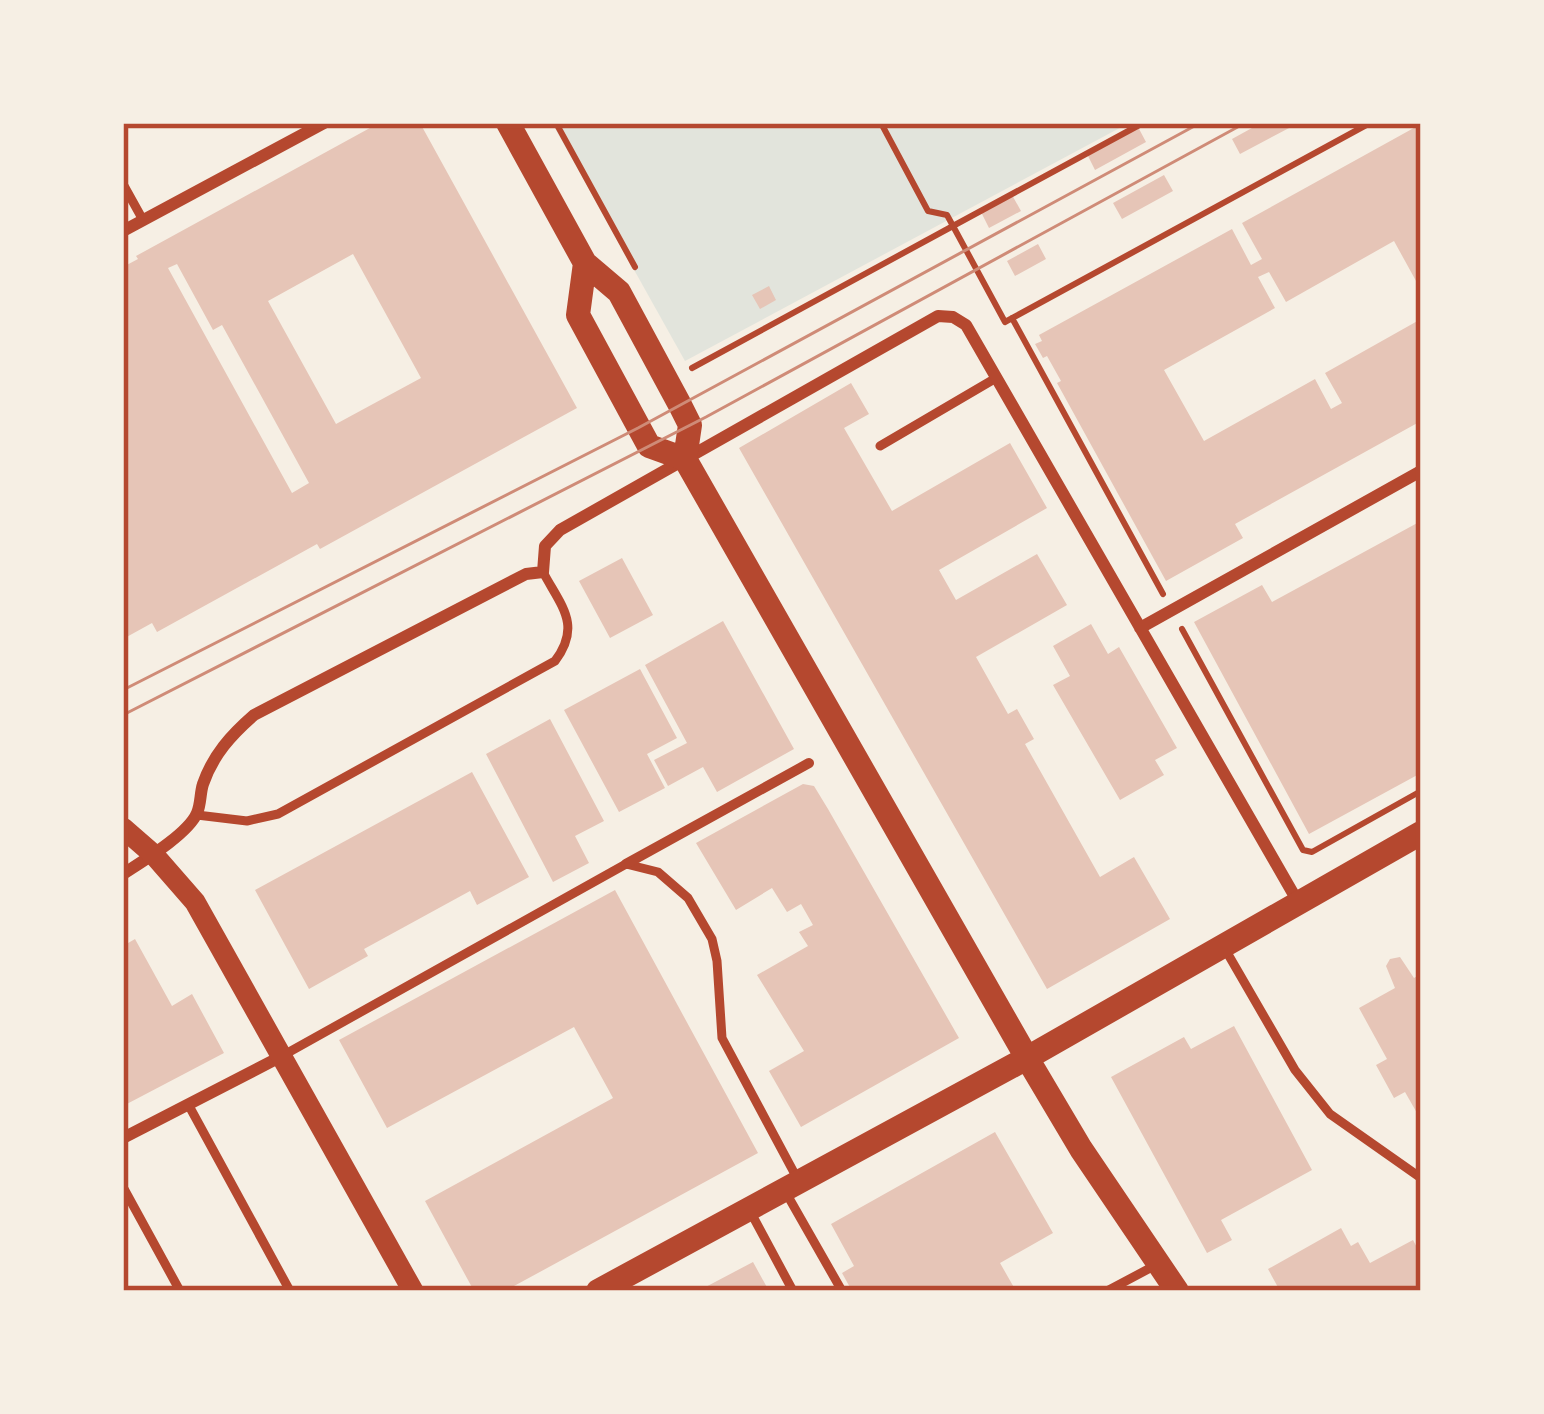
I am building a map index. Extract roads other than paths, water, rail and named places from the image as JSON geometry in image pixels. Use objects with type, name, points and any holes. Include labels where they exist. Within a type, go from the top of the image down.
[{"type":"main road","points":[[508,123],[585,263],[619,292],[690,425],[685,459],[1027,1058],[1081,1149],[1177,1291]]},
{"type":"main road","points":[[585,263],[578,315],[649,446],[685,459]]},
{"type":"main road","points":[[598,1291],[1027,1058],[1421,833]]},
{"type":"street","points":[[123,231],[317,125]]},
{"type":"street","points":[[123,874],[154,855],[197,815],[213,760],[254,715],[526,574],[543,572],[545,545],[560,530],[938,316],[953,317],[966,325],[1298,902]]},
{"type":"street","points":[[1140,628],[1421,471]]},
{"type":"street","points":[[626,864],[809,763]]},
{"type":"street","points":[[123,828],[195,902],[413,1291]]},
{"type":"street","points":[[123,1138],[282,1056]]},
{"type":"lane","points":[[123,184],[143,220]]},
{"type":"lane","points":[[880,446],[997,378]]},
{"type":"lane","points":[[197,815],[247,821],[278,814],[555,661],[569,642],[569,620],[543,572]]},
{"type":"lane","points":[[282,1056],[626,864],[658,872],[688,898],[712,939],[718,961],[722,1038],[842,1291]]},
{"type":"lane","points":[[1222,944],[1294,1070],[1330,1114],[1421,1178]]},
{"type":"lane","points":[[188,1104],[290,1291]]},
{"type":"lane","points":[[123,1187],[181,1291]]},
{"type":"lane","points":[[749,1210],[793,1291]]},
{"type":"lane","points":[[1107,1291],[1159,1263]]},
{"type":"tram line","points":[[123,690],[638,428],[1200,123]]},
{"type":"tram line","points":[[123,715],[706,417],[1245,123]]}]
